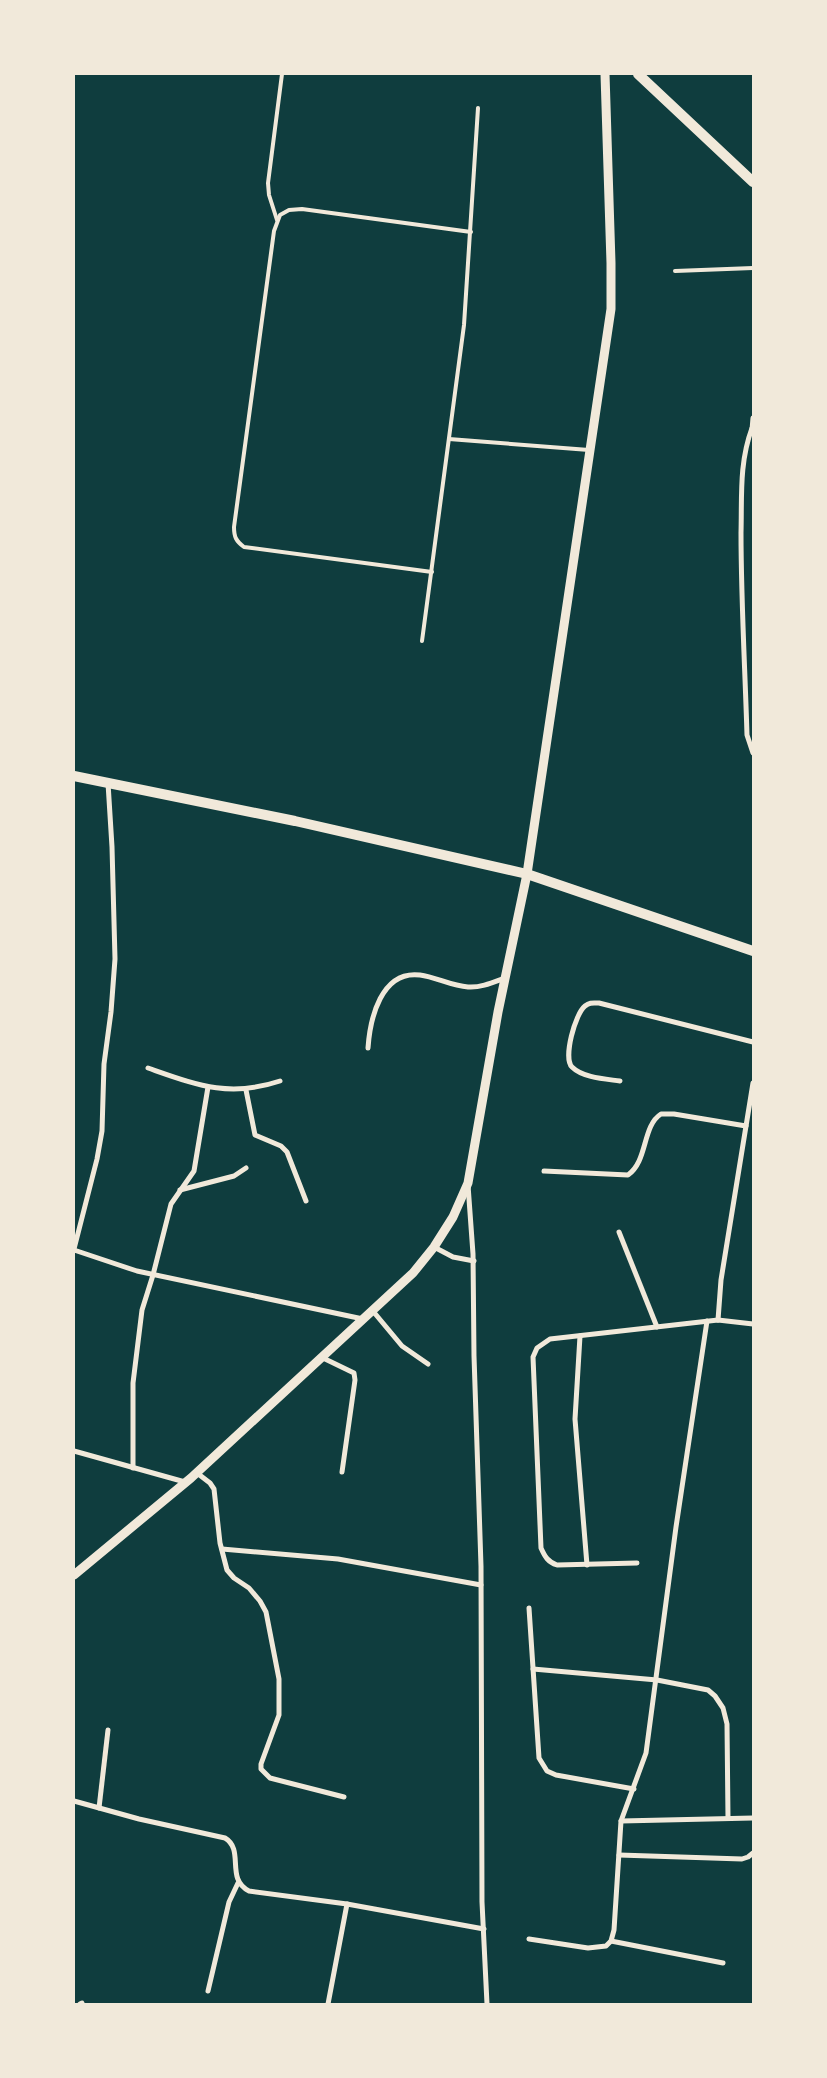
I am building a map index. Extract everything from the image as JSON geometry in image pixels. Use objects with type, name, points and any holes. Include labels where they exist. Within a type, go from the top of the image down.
[{"type":"main road","points":[[638,74],[753,182]]},
{"type":"main road","points":[[74,776],[295,821],[527,874],[753,951]]},
{"type":"street","points":[[74,1575],[185,1482],[273,1400],[323,1358],[413,1273],[434,1247],[453,1217],[468,1183],[505,978],[527,874],[591,450],[610,309],[612,263],[605,74]]},
{"type":"street","points":[[753,418],[752,431],[744,448],[742,467],[741,552],[747,735],[753,753]]},
{"type":"street","points":[[108,783],[115,951],[111,1012],[104,1064],[102,1131],[97,1159],[74,1250],[153,1275],[363,1319]]},
{"type":"street","points":[[368,1048],[369,1026],[376,1003],[390,986],[402,977],[420,975],[468,987],[505,978]]},
{"type":"street","points":[[620,1081],[583,1074],[572,1067],[569,1061],[568,1054],[573,1033],[583,1008],[590,1003],[599,1003],[753,1042]]},
{"type":"street","points":[[148,1068],[208,1087],[246,1090],[280,1081]]},
{"type":"street","points":[[718,1320],[721,1280],[753,1082]]},
{"type":"street","points":[[133,1468],[135,1354],[142,1310],[171,1204],[194,1171],[208,1087]]},
{"type":"street","points":[[246,1090],[254,1135],[282,1146],[287,1152],[306,1201]]},
{"type":"street","points":[[544,1171],[628,1175],[638,1165],[653,1123],[661,1114],[674,1114],[746,1126]]},
{"type":"street","points":[[179,1190],[234,1176],[246,1168]]},
{"type":"street","points":[[468,1183],[474,1261],[474,1356],[481,1585],[484,1929],[487,2004]]},
{"type":"street","points":[[619,1232],[657,1327]]},
{"type":"street","points":[[434,1247],[453,1257],[474,1261]]},
{"type":"street","points":[[372,1310],[402,1346],[428,1364]]},
{"type":"street","points":[[638,1563],[557,1565],[550,1562],[541,1548],[533,1357],[541,1343],[550,1339],[718,1320],[753,1324]]},
{"type":"street","points":[[529,1939],[588,1948],[606,1946],[611,1941],[614,1930],[621,1821],[646,1752],[676,1527],[707,1321]]},
{"type":"street","points":[[580,1336],[575,1419],[587,1564]]},
{"type":"street","points":[[323,1358],[350,1370],[354,1373],[356,1380],[342,1472]]},
{"type":"street","points":[[74,1451],[185,1482]]},
{"type":"street","points":[[196,1472],[210,1483],[214,1489],[222,1549],[227,1570],[260,1601],[266,1612],[280,1687],[279,1715],[261,1769],[270,1778],[344,1797]]},
{"type":"street","points":[[222,1549],[338,1559],[481,1585]]},
{"type":"street","points":[[529,1608],[540,1758],[547,1771],[556,1775],[634,1789]]},
{"type":"street","points":[[533,1669],[656,1680],[708,1690],[715,1696],[723,1708],[728,1745],[728,1818]]},
{"type":"street","points":[[99,1808],[108,1730]]},
{"type":"street","points":[[74,1801],[225,1838],[234,1848],[235,1875],[238,1882],[249,1890],[347,1904],[484,1929]]},
{"type":"street","points":[[621,1821],[753,1818]]},
{"type":"street","points":[[619,1856],[742,1859],[748,1858],[753,1853]]},
{"type":"street","points":[[208,1991],[229,1902],[238,1882]]},
{"type":"street","points":[[328,2004],[347,1904]]},
{"type":"street","points":[[611,1941],[723,1962]]},
{"type":"lane","points":[[277,220],[269,195],[268,183],[282,74]]},
{"type":"lane","points":[[422,641],[464,325],[478,108]]},
{"type":"lane","points":[[432,572],[244,547],[237,542],[234,535],[274,231],[280,215],[289,210],[302,210],[471,232]]},
{"type":"lane","points":[[675,271],[753,268]]},
{"type":"lane","points":[[449,439],[591,450]]}]
